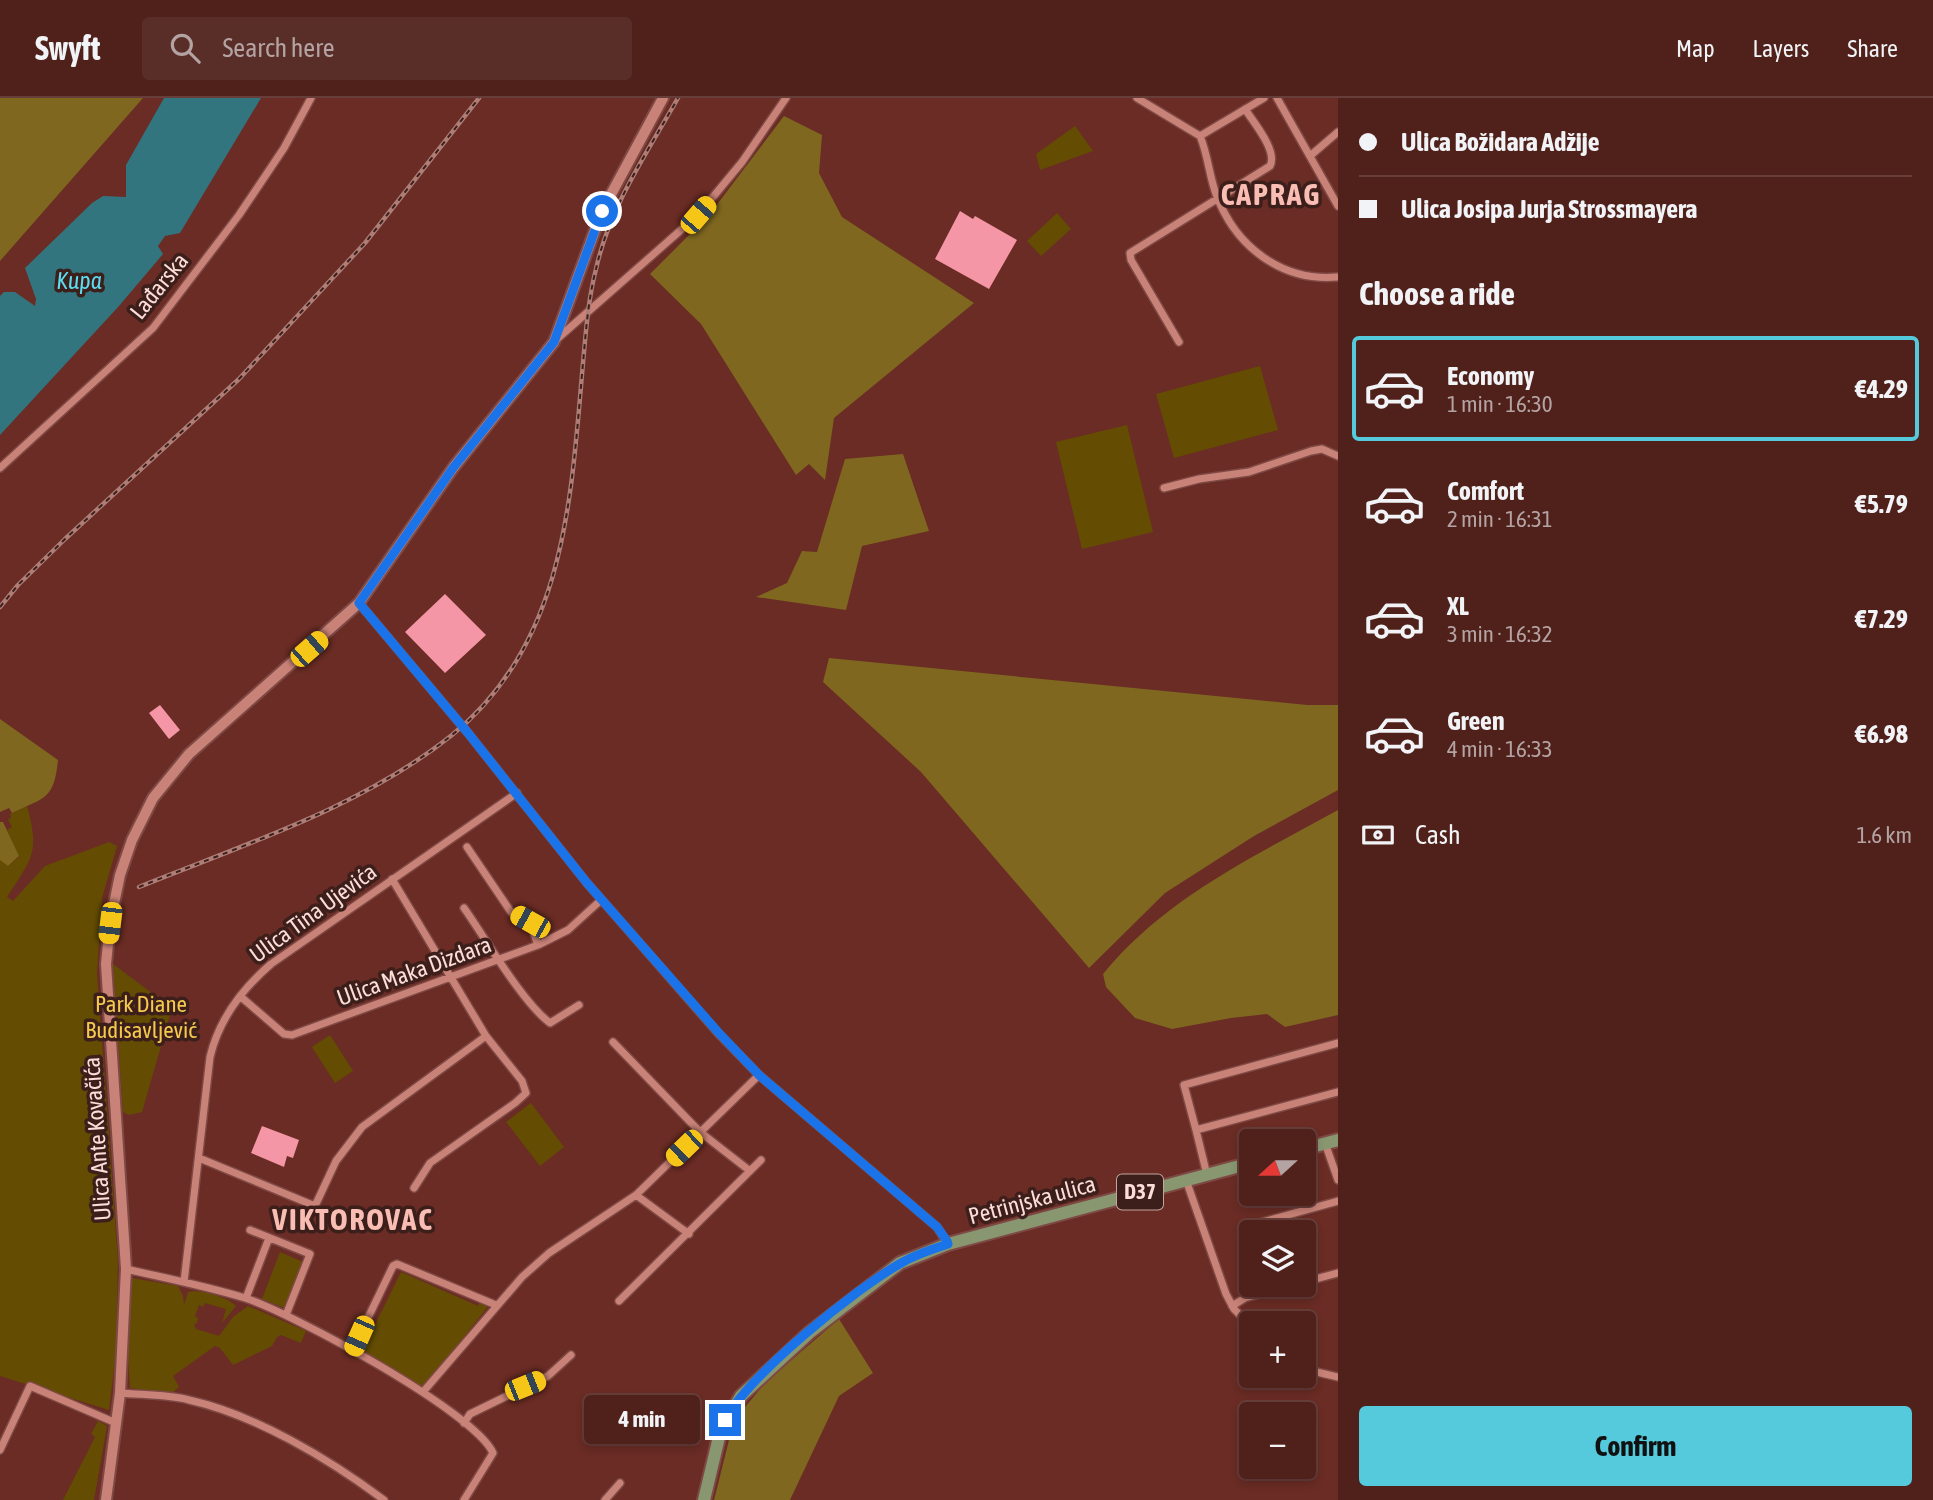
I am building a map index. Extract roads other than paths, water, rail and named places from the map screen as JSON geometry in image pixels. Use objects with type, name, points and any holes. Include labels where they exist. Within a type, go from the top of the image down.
[{"type":"main road","name":"Ulica Ante Kovačića","points":[[109,1498],[120,1393],[125,1269],[106,964],[110,923],[132,839],[153,798],[178,765],[359,603],[447,475],[554,342],[602,211],[663,98]]},
{"type":"main road","name":"Petrinjska ulica","points":[[948,1244],[1239,1166]]},
{"type":"main road","name":"D37","points":[[704,1500],[722,1427],[745,1391],[808,1333],[888,1271],[915,1256],[948,1244]]},
{"type":"street","name":"Lađarska","points":[[0,468],[153,328],[239,215],[284,148],[311,98]]},
{"type":"street","points":[[554,342],[698,215],[742,162],[786,98]]},
{"type":"street","points":[[1137,98],[1200,136],[1217,198],[1237,234],[1265,259],[1300,274],[1338,277]]},
{"type":"street","points":[[1200,136],[1264,98]]},
{"type":"street","points":[[1277,98],[1338,206]]},
{"type":"street","points":[[1179,342],[1131,260],[1130,251],[1272,164],[1270,151],[1245,109]]},
{"type":"street","points":[[1310,156],[1338,132]]},
{"type":"street","points":[[1164,488],[1209,477],[1249,472],[1311,451],[1322,449],[1338,456]]},
{"type":"street","points":[[359,603],[517,793],[601,900],[759,1075],[937,1227],[948,1244]]},
{"type":"street","name":"Ulica Tina Ujevića","points":[[184,1282],[214,1043],[240,996],[271,964],[517,793]]},
{"type":"street","points":[[467,846],[511,912],[530,922],[538,945]]},
{"type":"street","points":[[392,879],[486,1036],[522,1081],[526,1093],[430,1163],[414,1188]]},
{"type":"street","name":"Ulica Maka Dizdara","points":[[240,996],[288,1036],[538,945],[568,930],[601,900]]},
{"type":"street","points":[[464,908],[524,995],[550,1023],[579,1005]]},
{"type":"street","points":[[199,1158],[315,1206],[336,1161],[362,1127],[486,1036]]},
{"type":"street","points":[[613,1042],[700,1132],[750,1171]]},
{"type":"street","points":[[1207,1175],[1184,1085],[1338,1043]]},
{"type":"street","points":[[424,1392],[496,1305],[549,1253],[636,1195],[759,1075]]},
{"type":"street","points":[[1196,1130],[1338,1092]]},
{"type":"street","points":[[1332,1142],[1338,1180]]},
{"type":"street","points":[[619,1301],[761,1160]]},
{"type":"street","points":[[1186,1180],[1223,1287],[1232,1306],[1239,1313]]},
{"type":"street","points":[[636,1195],[689,1234]]},
{"type":"street","points":[[1270,1220],[1338,1201]]},
{"type":"street","points":[[250,1230],[310,1254],[286,1315]]},
{"type":"street","points":[[246,1298],[270,1238]]},
{"type":"street","points":[[352,1351],[393,1266],[397,1264],[496,1305]]},
{"type":"street","points":[[125,1269],[246,1298],[286,1315],[424,1392],[464,1423],[493,1453],[464,1500]]},
{"type":"street","points":[[1316,1279],[1338,1273]]},
{"type":"street","points":[[1232,1306],[1249,1297]]},
{"type":"street","points":[[464,1423],[470,1414],[548,1376],[571,1356]]},
{"type":"street","points":[[1316,1372],[1338,1377]]},
{"type":"street","points":[[0,1450],[30,1386],[116,1423]]},
{"type":"street","points":[[120,1393],[186,1399],[248,1419],[361,1483],[384,1500]]},
{"type":"street","points":[[605,1500],[620,1483]]},
{"type":"water","name":"Kupa","points":[[164,98],[261,98],[180,233],[165,236],[158,246],[163,254],[119,306],[0,435],[0,296],[4,292],[15,292],[35,306],[36,299],[25,268],[92,203],[103,196],[126,197],[126,165]]},
{"type":"railway","points":[[0,607],[18,585],[65,539],[239,379],[365,243],[479,98]]},
{"type":"railway","points":[[139,887],[302,822],[380,783],[452,735],[490,698],[519,657],[540,612],[556,565],[566,516],[574,465],[589,304],[602,246],[631,180],[678,98]]},
{"type":"district","name":"CAPRAG","points":[[1271,195]]},
{"type":"district","name":"VIKTOROVAC","points":[[353,1220]]},
{"type":"park label","name":"Park Diane Budisavljević","points":[[141,1017]]}]
